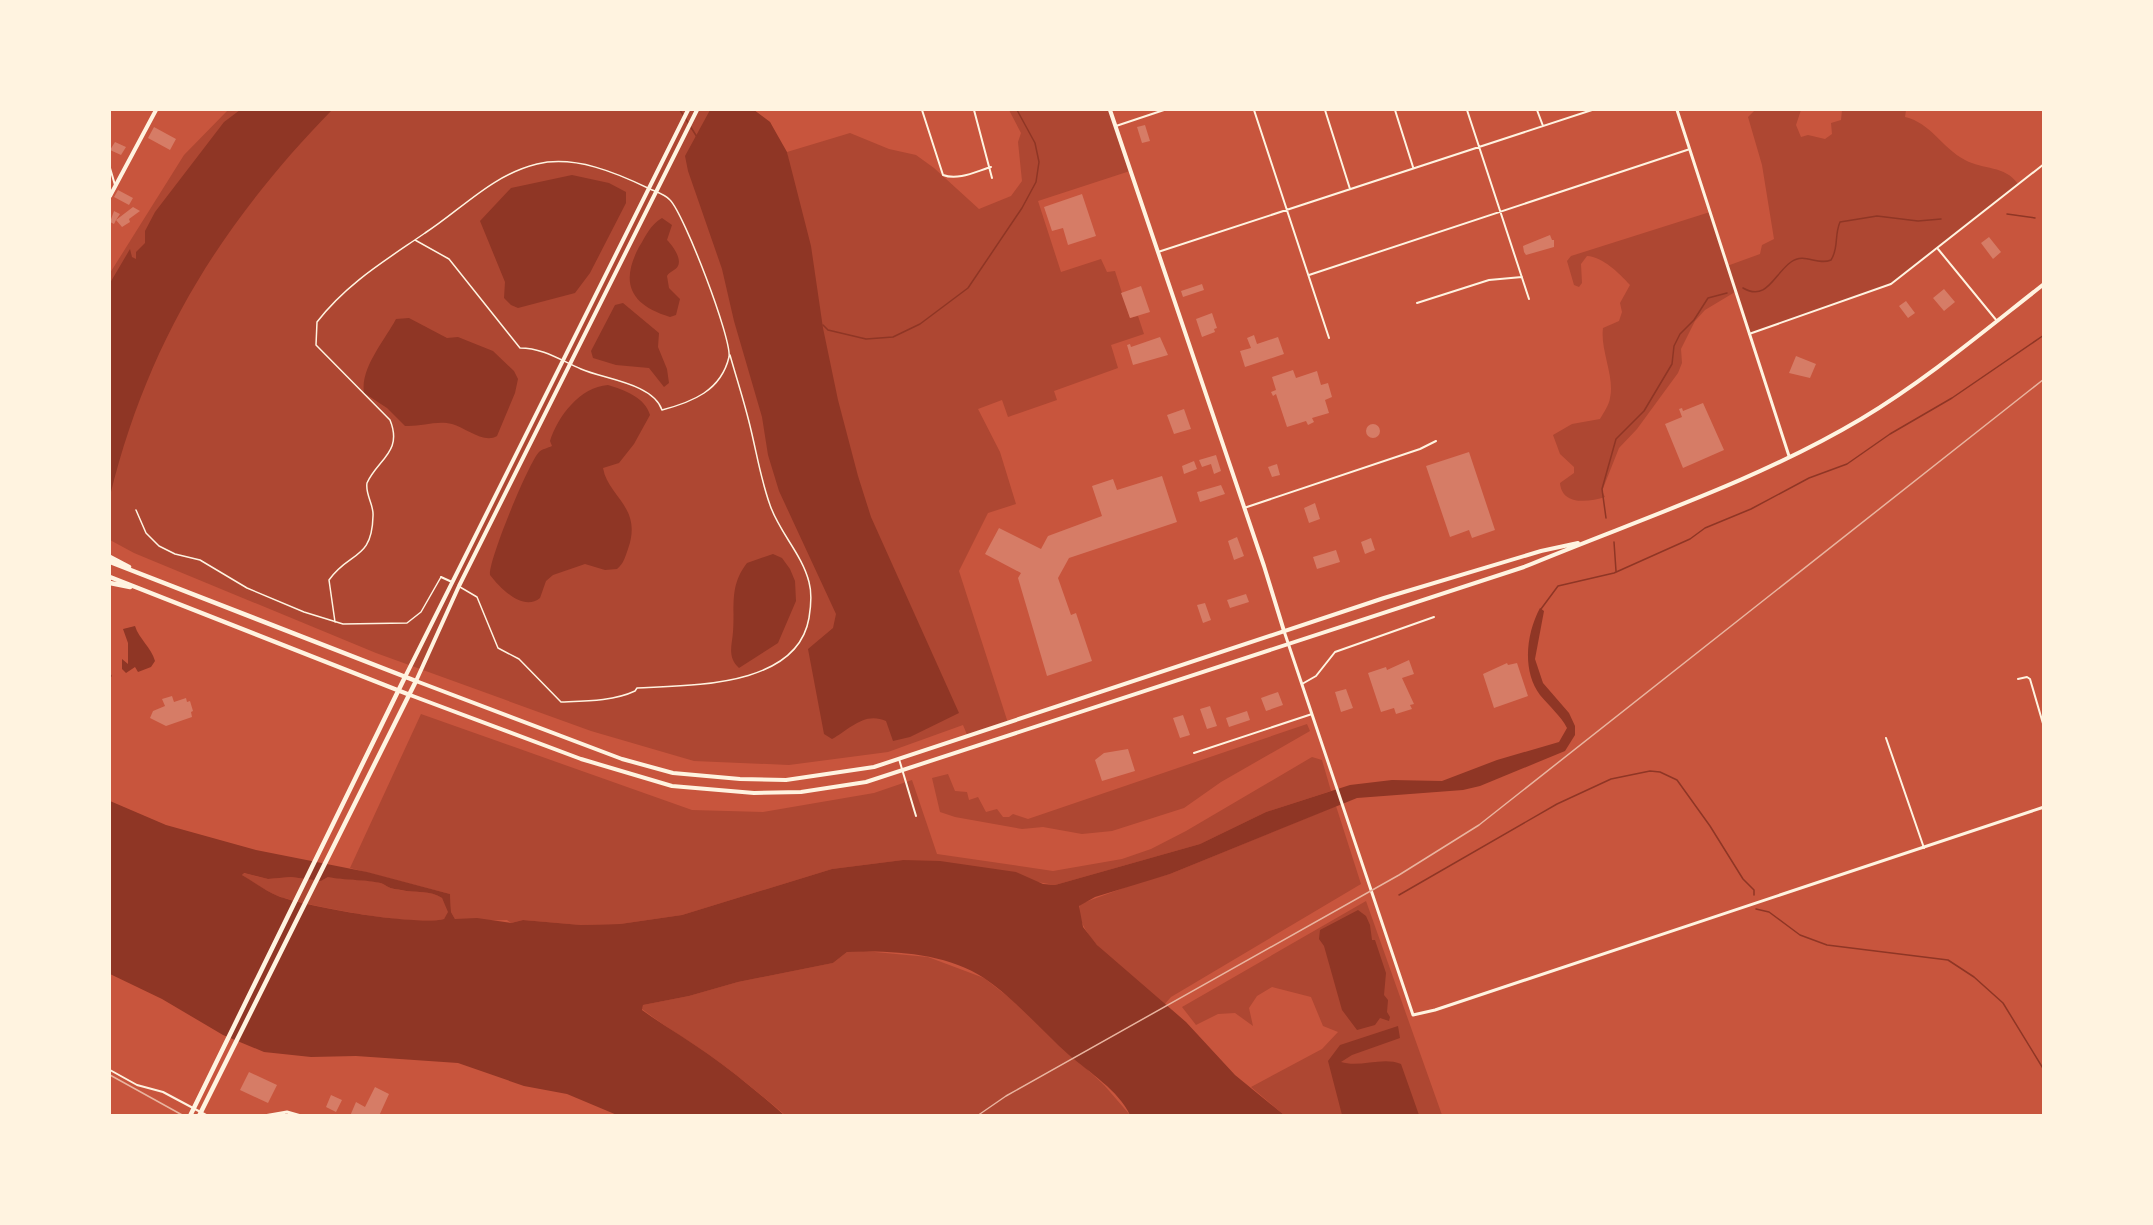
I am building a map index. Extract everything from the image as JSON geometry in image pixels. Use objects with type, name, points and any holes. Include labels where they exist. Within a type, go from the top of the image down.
[{"type":"highway","points":[[110,557],[152,579]]},
{"type":"highway","points":[[110,562],[416,681],[199,1116]]},
{"type":"highway","points":[[110,577],[410,695]]},
{"type":"highway","points":[[110,583],[144,590]]},
{"type":"highway","points":[[190,1116],[405,677]]},
{"type":"main road","points":[[110,196],[156,110]]},
{"type":"main road","points":[[405,677],[688,110]]},
{"type":"main road","points":[[697,110],[459,586],[416,681],[622,759],[673,773],[740,779],[786,780],[847,772],[899,759],[1284,632],[1520,557],[1587,540]]},
{"type":"main road","points":[[1110,110],[1284,632]]},
{"type":"main road","points":[[410,695],[581,759],[672,786],[754,794],[801,792],[866,782],[1524,567],[1587,540],[1674,509],[1789,456],[1861,419],[1922,380],[2043,284]]},
{"type":"street","points":[[922,110],[944,175],[950,178],[959,177],[991,166]]},
{"type":"street","points":[[974,110],[991,166],[992,178]]},
{"type":"street","points":[[1115,126],[1164,110]]},
{"type":"street","points":[[1254,110],[1329,338]]},
{"type":"street","points":[[1324,110],[1350,189]]},
{"type":"street","points":[[1395,110],[1413,168]]},
{"type":"street","points":[[1467,110],[1529,299]]},
{"type":"street","points":[[1538,110],[1543,126]]},
{"type":"street","points":[[1158,252],[1592,110]]},
{"type":"street","points":[[1677,110],[1789,456]]},
{"type":"street","points":[[1308,275],[1690,149]]},
{"type":"street","points":[[1749,334],[1891,284],[2043,164]]},
{"type":"street","points":[[110,168],[115,186]]},
{"type":"street","points":[[1938,249],[1997,321]]},
{"type":"street","points":[[1417,303],[1490,280],[1522,277]]},
{"type":"street","points":[[1244,508],[1420,449],[1436,441]]},
{"type":"street","points":[[441,577],[453,583]]},
{"type":"street","points":[[1302,684],[1316,676],[1335,652],[1434,617]]},
{"type":"street","points":[[1284,632],[1413,1014],[1436,1010],[2043,807]]},
{"type":"street","points":[[2018,679],[2027,677],[2030,679],[2043,727]]},
{"type":"street","points":[[1194,753],[1312,714]]},
{"type":"street","points":[[1886,738],[1924,848]]},
{"type":"street","points":[[899,759],[916,816]]},
{"type":"street","points":[[110,1070],[137,1085],[163,1092],[208,1116]]},
{"type":"street","points":[[264,1116],[287,1112],[301,1116]]},
{"type":"lane","points":[[335,622],[329,580],[337,569],[355,559],[367,546],[372,533],[374,516],[366,483],[391,450],[395,434],[390,420],[316,345],[317,322],[356,280],[415,240],[481,190],[513,173],[539,164],[560,162],[617,173],[669,198],[698,254],[729,355],[767,498],[780,530],[806,572],[811,606],[808,624],[794,649],[758,673],[727,680],[637,688],[616,699],[595,698],[561,702],[519,659],[498,648],[477,597],[459,586]]},
{"type":"lane","points":[[415,240],[449,260],[520,348],[536,349],[563,359],[581,369],[613,377],[656,400],[662,410],[682,405],[705,394],[722,372],[729,355]]},
{"type":"lane","points":[[136,510],[146,533],[159,546],[175,554],[200,560],[248,588],[335,622],[383,625],[407,623],[421,612],[441,577]]},
{"type":"shaded area","points":[[228,110],[754,110],[770,122],[789,162],[787,152],[850,133],[889,149],[916,155],[934,168],[979,209],[1011,196],[1022,181],[1018,142],[1021,133],[1009,110],[1110,110],[1130,171],[1038,201],[1061,272],[1101,259],[1107,272],[1115,271],[1130,318],[1138,316],[1144,334],[1111,345],[1118,368],[1054,391],[1057,400],[1008,417],[1002,400],[978,409],[1000,452],[1016,504],[988,513],[959,571],[1008,723],[968,737],[963,725],[888,752],[789,765],[694,761],[591,731],[376,653],[134,553],[110,540],[110,273],[184,155]]},
{"type":"shaded area","points":[[240,110],[332,110],[292,153],[256,197],[223,241],[194,288],[145,386],[110,496],[110,283],[130,249],[132,257],[136,259],[136,252],[145,243],[145,231],[155,212],[224,122]]},
{"type":"shaded area","points":[[710,110],[754,110],[770,122],[787,152],[811,246],[823,328],[838,400],[858,476],[871,517],[959,713],[910,737],[893,741],[886,721],[871,718],[857,723],[832,739],[824,734],[808,649],[833,628],[836,614],[779,491],[768,455],[762,417],[734,321],[722,269],[688,171],[685,156]]},
{"type":"shaded area","points":[[1755,110],[1801,110],[1796,125],[1801,137],[1808,135],[1825,139],[1832,134],[1831,123],[1841,120],[1842,110],[1906,110],[1905,117],[1929,130],[1957,155],[1972,163],[2007,174],[2018,184],[1891,284],[1749,334],[1735,292],[1705,310],[1695,321],[1681,349],[1682,363],[1678,373],[1637,429],[1619,448],[1602,491],[1605,497],[1584,501],[1571,499],[1566,496],[1560,483],[1574,473],[1574,467],[1560,454],[1553,435],[1572,424],[1600,419],[1606,408],[1611,381],[1603,328],[1619,321],[1622,312],[1620,303],[1630,285],[1605,262],[1587,256],[1581,264],[1582,283],[1579,287],[1574,285],[1567,261],[1571,256],[1710,212],[1727,266],[1760,254],[1762,245],[1774,239],[1762,165],[1748,117]]},
{"type":"shaded area","points":[[572,175],[609,183],[626,192],[626,203],[590,273],[575,293],[518,308],[511,305],[504,298],[505,282],[480,221],[511,188]]},
{"type":"shaded area","points":[[662,218],[672,225],[667,240],[679,259],[678,266],[667,276],[669,288],[680,299],[676,315],[670,317],[656,312],[638,299],[632,291],[630,282],[630,271],[639,247],[651,227]]},
{"type":"shaded area","points":[[623,303],[659,333],[658,347],[667,369],[669,383],[664,387],[649,368],[616,365],[593,358],[591,351],[615,305]]},
{"type":"shaded area","points":[[409,318],[447,338],[458,337],[493,351],[514,371],[518,379],[515,393],[497,436],[481,437],[446,423],[405,426],[387,408],[364,393],[369,364],[380,345],[396,319]]},
{"type":"shaded area","points":[[608,385],[639,399],[644,403],[650,415],[634,444],[619,463],[603,468],[611,487],[628,513],[631,523],[631,535],[625,557],[617,569],[605,570],[585,564],[553,575],[546,581],[540,598],[533,602],[512,597],[490,575],[491,566],[527,473],[540,451],[552,446],[550,441],[558,422],[572,404],[588,391]]},
{"type":"shaded area","points":[[773,554],[782,558],[790,569],[795,581],[796,601],[778,643],[739,668],[733,660],[731,651],[735,588],[747,563]]},
{"type":"shaded area","points":[[1540,608],[1544,611],[1535,659],[1543,683],[1569,713],[1575,726],[1575,735],[1565,751],[1480,786],[1463,790],[1357,798],[1170,874],[1095,897],[1079,906],[1083,927],[1097,945],[1186,1022],[1235,1075],[1284,1115],[1130,1115],[1111,1090],[1069,1055],[996,987],[984,978],[953,963],[918,955],[847,952],[833,963],[738,982],[689,996],[643,1005],[642,1010],[718,1061],[785,1116],[617,1115],[567,1094],[524,1086],[458,1063],[356,1056],[311,1057],[264,1052],[223,1035],[162,999],[110,974],[110,801],[166,825],[256,850],[367,872],[450,894],[451,912],[455,919],[477,918],[511,923],[523,920],[581,925],[620,924],[682,915],[832,869],[903,860],[940,861],[1016,872],[1043,884],[1055,885],[1200,844],[1266,812],[1350,785],[1392,780],[1442,781],[1497,760],[1559,742],[1567,728],[1540,695],[1530,675],[1528,652],[1535,618]],"holes":[[[244,873],[268,879],[291,877],[321,881],[328,877],[379,883],[393,889],[437,895],[442,898],[448,912],[444,919],[410,920],[336,910],[278,896],[242,875]]]},
{"type":"shaded area","points":[[135,626],[155,661],[151,667],[138,672],[135,667],[126,673],[122,669],[122,659],[128,664],[128,643],[123,629]]},
{"type":"shaded area","points":[[421,714],[692,810],[763,812],[874,793],[912,780],[937,854],[1053,871],[1122,859],[1151,849],[1312,757],[1322,760],[1331,791],[1266,812],[1200,844],[1055,885],[903,860],[832,869],[682,915],[620,924],[581,925],[523,920],[511,923],[507,920],[461,920],[455,919],[451,912],[450,894],[350,868]]},
{"type":"shaded area","points":[[1307,724],[1310,731],[1221,782],[1184,808],[1112,831],[1082,834],[1043,827],[1022,829],[955,817],[940,812],[932,778],[948,774],[955,791],[967,792],[969,800],[978,797],[986,812],[997,809],[1003,817],[1013,814],[1028,819]]},
{"type":"shaded area","points":[[1336,806],[1361,884],[1171,997],[1164,1005],[1111,959],[1086,931],[1080,917],[1080,904],[1140,882],[1170,874]]},
{"type":"shaded area","points":[[243,873],[268,879],[291,877],[321,881],[328,877],[379,883],[395,889],[437,895],[442,898],[449,912],[444,919],[430,921],[387,918],[336,910],[278,896],[242,875]]},
{"type":"shaded area","points":[[1366,901],[1442,1115],[1284,1115],[1251,1087],[1322,1049],[1338,1032],[1323,1026],[1311,997],[1272,987],[1257,996],[1249,1008],[1253,1026],[1235,1013],[1218,1014],[1196,1025],[1182,1007]]},
{"type":"shaded area","points":[[1358,910],[1366,916],[1370,925],[1372,940],[1375,940],[1386,973],[1384,995],[1388,1000],[1387,1012],[1390,1017],[1389,1021],[1380,1018],[1375,1025],[1357,1030],[1342,1010],[1324,946],[1319,939],[1320,930]]},
{"type":"shaded area","points":[[864,951],[928,957],[984,978],[1016,1003],[1104,1085],[1130,1115],[785,1115],[718,1061],[642,1009],[643,1005],[689,996],[738,982],[833,963],[847,952]]},
{"type":"shaded area","points":[[1398,1026],[1400,1038],[1352,1055],[1341,1062],[1356,1064],[1387,1061],[1401,1064],[1419,1115],[1342,1115],[1328,1061],[1340,1045]]},
{"type":"building","points":[[1145,125],[1150,141],[1142,143],[1137,127]]},
{"type":"building","points":[[154,127],[176,139],[170,150],[148,138]]},
{"type":"building","points":[[115,142],[126,147],[121,155],[110,150]]},
{"type":"building","points":[[118,190],[133,198],[129,205],[114,197]]},
{"type":"building","points":[[1082,194],[1096,236],[1068,245],[1063,228],[1052,231],[1044,207]]},
{"type":"building","points":[[133,207],[140,211],[122,227],[116,220]]},
{"type":"building","points":[[114,211],[120,214],[114,224],[110,222]]},
{"type":"building","points":[[1550,235],[1554,240],[1554,247],[1526,255],[1523,246]]},
{"type":"building","points":[[1989,237],[2001,252],[1993,259],[1981,243]]},
{"type":"building","points":[[1202,284],[1204,290],[1183,297],[1181,291]]},
{"type":"building","points":[[1141,286],[1150,312],[1130,318],[1121,293]]},
{"type":"building","points":[[1944,289],[1955,302],[1944,311],[1933,298]]},
{"type":"building","points":[[1906,301],[1915,313],[1908,318],[1899,306]]},
{"type":"building","points":[[1212,313],[1217,328],[1214,329],[1215,332],[1202,337],[1196,319]]},
{"type":"building","points":[[1254,335],[1257,344],[1278,337],[1284,354],[1245,367],[1240,351],[1251,348],[1247,338]]},
{"type":"building","points":[[1160,337],[1168,355],[1133,365],[1127,345],[1130,344],[1131,347]]},
{"type":"building","points":[[1796,356],[1816,364],[1810,378],[1789,373]]},
{"type":"building","points":[[1293,370],[1296,378],[1317,371],[1321,385],[1328,383],[1332,397],[1325,400],[1329,413],[1312,418],[1314,422],[1308,425],[1306,421],[1287,427],[1276,394],[1273,396],[1271,392],[1276,390],[1272,377]]},
{"type":"building","points":[[1703,403],[1724,450],[1683,468],[1665,424],[1682,417],[1679,409],[1682,408],[1683,411]]},
{"type":"building","points":[[1184,409],[1191,429],[1174,434],[1167,415]]},
{"type":"building","points":[[1373,424],[1378,426],[1380,431],[1378,436],[1373,438],[1368,436],[1366,431],[1368,426]]},
{"type":"building","points":[[1469,452],[1495,530],[1472,538],[1469,530],[1450,537],[1426,466]]},
{"type":"building","points":[[1216,455],[1221,471],[1214,474],[1211,464],[1202,467],[1199,460]]},
{"type":"building","points":[[1194,461],[1197,469],[1184,474],[1182,466]]},
{"type":"building","points":[[1277,464],[1280,475],[1272,477],[1268,467]]},
{"type":"building","points":[[1162,476],[1177,522],[1069,558],[1058,578],[1071,615],[1076,613],[1092,661],[1047,676],[1018,578],[1021,573],[985,554],[999,528],[1041,549],[1048,536],[1102,516],[1092,486],[1113,479],[1117,490]]},
{"type":"building","points":[[1221,485],[1225,494],[1200,502],[1197,492]]},
{"type":"building","points":[[1315,503],[1320,519],[1309,523],[1304,508]]},
{"type":"building","points":[[1237,537],[1244,556],[1234,560],[1228,541]]},
{"type":"building","points":[[1371,538],[1375,550],[1365,554],[1361,542]]},
{"type":"building","points":[[1336,550],[1340,562],[1317,569],[1313,557]]},
{"type":"building","points":[[1246,594],[1249,602],[1230,608],[1227,600]]},
{"type":"building","points":[[1205,603],[1211,620],[1203,623],[1197,605]]},
{"type":"building","points":[[1409,660],[1414,674],[1402,678],[1414,704],[1410,705],[1412,709],[1396,714],[1394,708],[1381,712],[1368,673],[1386,667],[1387,670]]},
{"type":"building","points":[[1507,663],[1508,665],[1517,663],[1528,696],[1494,708],[1483,674]]},
{"type":"building","points":[[1346,689],[1353,708],[1341,712],[1335,692]]},
{"type":"building","points":[[1278,692],[1283,705],[1266,711],[1261,698]]},
{"type":"building","points":[[172,696],[174,702],[186,698],[187,702],[190,701],[192,717],[166,726],[150,718],[153,711],[165,706],[162,699]]},
{"type":"building","points":[[1210,706],[1217,726],[1207,729],[1200,709]]},
{"type":"building","points":[[1247,711],[1250,720],[1229,727],[1226,718]]},
{"type":"building","points":[[1183,715],[1190,735],[1180,738],[1173,718]]},
{"type":"building","points":[[1128,749],[1135,771],[1102,781],[1095,760],[1104,753]]},
{"type":"building","points":[[249,1072],[277,1085],[268,1103],[240,1090]]},
{"type":"building","points":[[375,1087],[389,1094],[379,1116],[350,1116],[356,1102],[365,1107]]},
{"type":"building","points":[[331,1095],[342,1100],[336,1112],[326,1107]]},
{"type":"waterway","points":[[680,110],[697,137]]},
{"type":"waterway","points":[[823,325],[828,330],[866,339],[893,337],[920,324],[968,288],[1022,208],[1036,182],[1039,162],[1035,143],[1017,110]]},
{"type":"waterway","points":[[2007,214],[2035,218]]},
{"type":"waterway","points":[[1743,288],[1758,292],[1764,289],[1796,259],[1831,260],[1835,251],[1840,222],[1877,216],[1918,221],[1941,219]]},
{"type":"waterway","points":[[1606,518],[1602,489],[1616,439],[1644,411],[1672,364],[1674,346],[1680,334],[1694,320],[1708,298],[1727,293]]},
{"type":"waterway","points":[[1541,609],[1558,586],[1614,573],[1690,539],[1705,528],[1751,509],[1809,478],[1847,464],[1890,434],[1952,398],[2044,335]]},
{"type":"waterway","points":[[1614,542],[1616,571]]},
{"type":"waterway","points":[[1399,895],[1557,804],[1611,779],[1650,771],[1660,772],[1677,780],[1710,826],[1743,879],[1754,890],[1754,895]]},
{"type":"waterway","points":[[1756,909],[1769,912],[1800,935],[1827,945],[1948,960],[1974,977],[2003,1003],[2044,1070]]},
{"type":"railway","points":[[977,1116],[1006,1096],[1399,875],[1479,825],[2044,379]]},
{"type":"railway","points":[[110,1075],[184,1116]]}]
